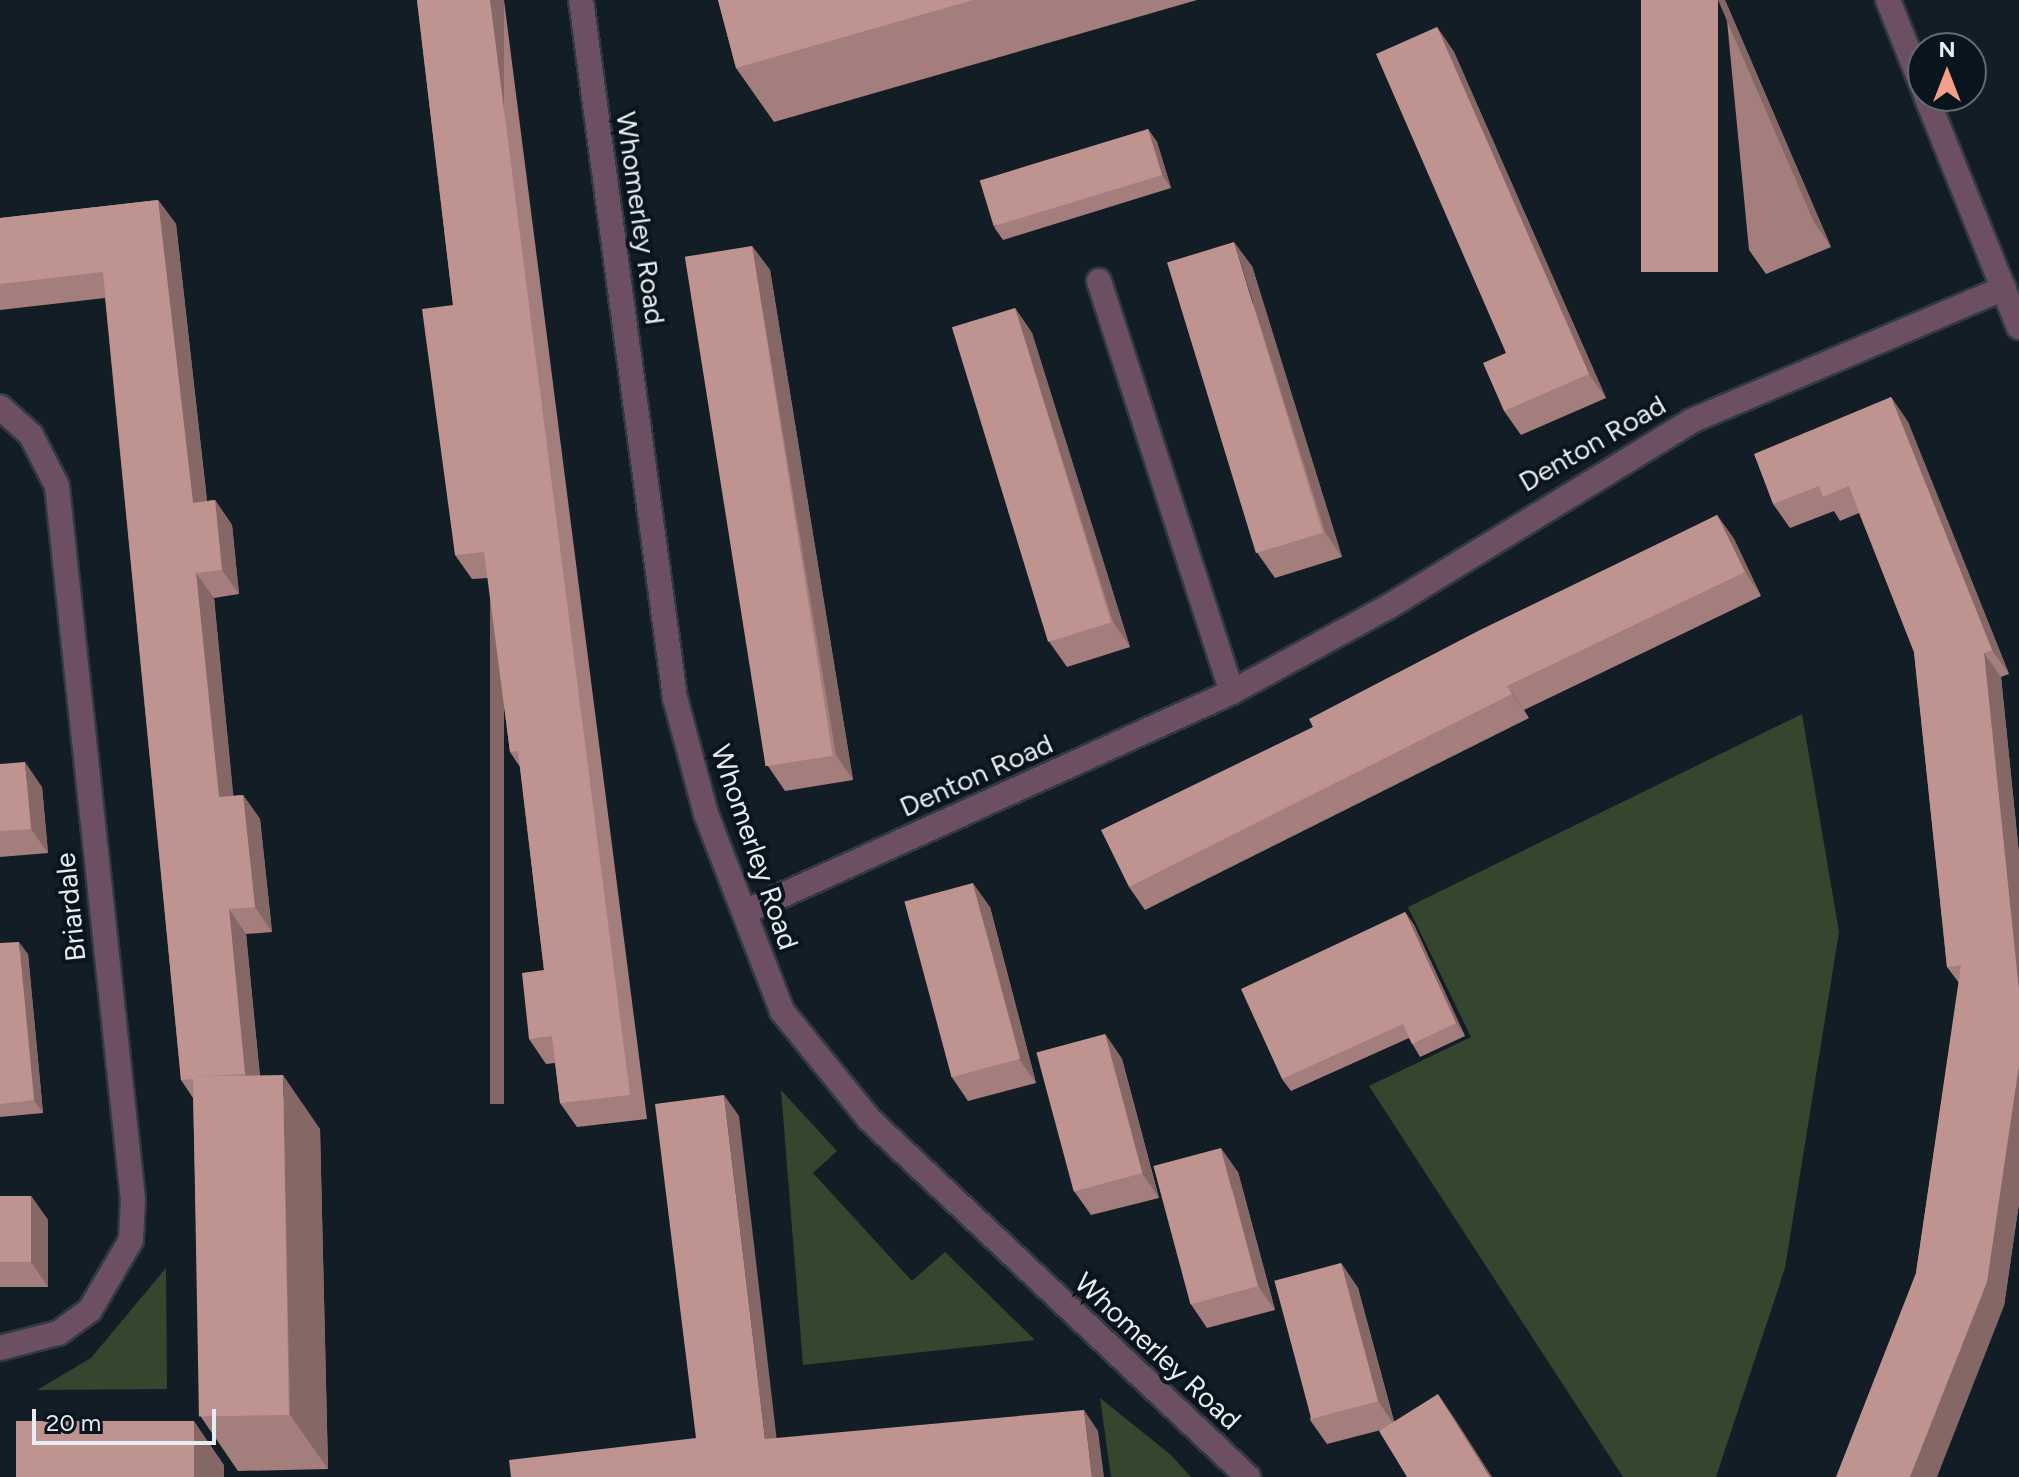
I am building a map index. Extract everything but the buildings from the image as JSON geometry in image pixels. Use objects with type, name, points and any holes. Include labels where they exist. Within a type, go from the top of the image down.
[{"type":"street","name":"Whomerley Road","points":[[581,0],[670,669],[706,814],[782,1011],[870,1120],[1248,1477]]},
{"type":"street","points":[[1888,0],[1907,48]]},
{"type":"street","points":[[1932,112],[2019,327]]},
{"type":"street","points":[[1099,281],[1232,692]]},
{"type":"street","name":"Denton Road","points":[[745,912],[1232,692],[1388,607],[1691,421],[2004,288]]},
{"type":"street","name":"Briardale","points":[[0,407],[31,435],[57,486],[133,1199],[131,1240],[90,1310],[58,1333],[0,1348]]},
{"type":"green space","points":[[1802,714],[1839,932],[1785,1268],[1716,1477],[1623,1477],[1369,1086],[1471,1037],[1408,907]]},
{"type":"green space","points":[[781,1090],[837,1151],[813,1173],[912,1281],[945,1252],[1035,1340],[803,1365]]},
{"type":"green space","points":[[166,1268],[167,1389],[37,1390],[91,1358]]},
{"type":"green space","points":[[1100,1398],[1171,1455],[1191,1477],[1111,1477]]}]
